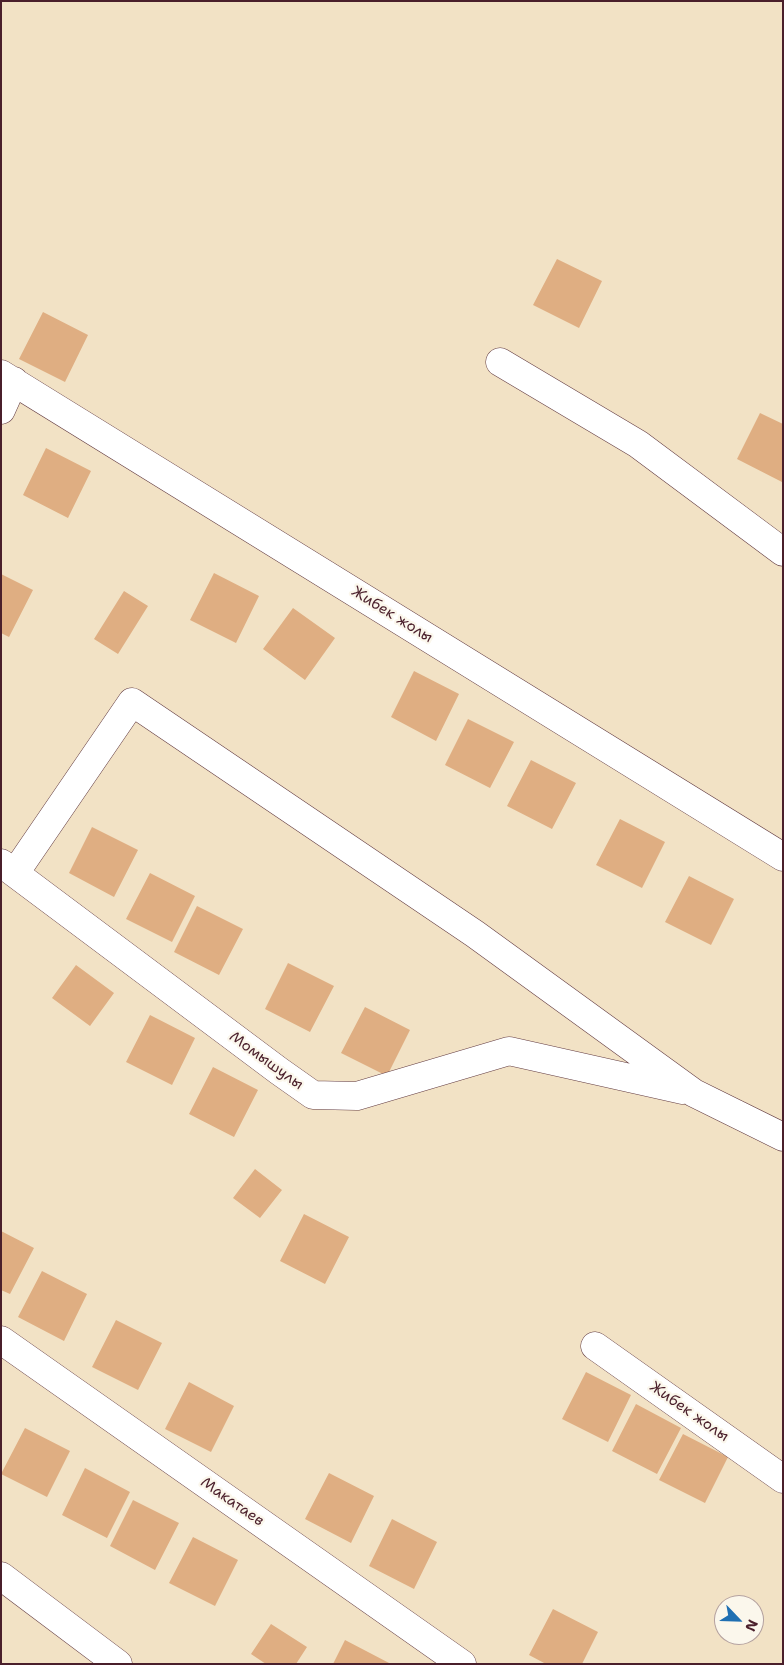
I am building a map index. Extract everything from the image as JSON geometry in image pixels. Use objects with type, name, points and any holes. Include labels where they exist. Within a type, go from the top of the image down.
[{"type":"street","points":[[500,362],[638,444],[783,552]]},
{"type":"street","points":[[1,410],[7,377]]},
{"type":"street","name":"Жибек жолы","points":[[7,377],[783,857]]},
{"type":"street","points":[[8,868],[132,702],[475,934],[694,1093],[783,1137]]},
{"type":"street","name":"Момышулы","points":[[8,868],[271,1066],[313,1095],[357,1096],[509,1051],[694,1093]]},
{"type":"street","name":"Макатаев","points":[[1,1340],[462,1664]]},
{"type":"street","name":"Жибек жолы","points":[[595,1346],[783,1479]]},
{"type":"street","points":[[1,1576],[118,1664]]},
{"type":"building","points":[[557,259],[602,281],[579,328],[533,305]]},
{"type":"building","points":[[43,312],[88,335],[65,382],[19,359]]},
{"type":"building","points":[[760,413],[783,424],[782,482],[737,459]]},
{"type":"building","points":[[46,448],[91,471],[68,518],[23,495]]},
{"type":"building","points":[[214,573],[259,596],[236,643],[190,620]]},
{"type":"building","points":[[1,574],[33,590],[9,637],[1,633]]},
{"type":"building","points":[[124,591],[148,606],[118,654],[94,639]]},
{"type":"building","points":[[293,608],[335,638],[305,680],[263,649]]},
{"type":"building","points":[[414,671],[459,694],[436,741],[391,717]]},
{"type":"building","points":[[468,719],[514,742],[490,788],[445,765]]},
{"type":"building","points":[[531,760],[576,783],[552,829],[507,806]]},
{"type":"building","points":[[620,819],[665,842],[642,888],[596,865]]},
{"type":"building","points":[[92,827],[138,850],[114,897],[69,873]]},
{"type":"building","points":[[150,873],[195,896],[172,942],[126,919]]},
{"type":"building","points":[[689,876],[734,899],[711,945],[665,922]]},
{"type":"building","points":[[197,906],[243,929],[219,975],[174,952]]},
{"type":"building","points":[[288,963],[334,986],[310,1032],[265,1009]]},
{"type":"building","points":[[76,965],[114,993],[90,1026],[52,998]]},
{"type":"building","points":[[365,1007],[410,1030],[387,1076],[341,1053]]},
{"type":"building","points":[[150,1015],[195,1038],[172,1085],[126,1062]]},
{"type":"building","points":[[213,1067],[258,1090],[234,1137],[189,1114]]},
{"type":"building","points":[[255,1169],[282,1190],[260,1218],[233,1198]]},
{"type":"building","points":[[304,1214],[349,1237],[325,1284],[280,1261]]},
{"type":"building","points":[[1,1231],[34,1248],[10,1294],[1,1290]]},
{"type":"building","points":[[42,1271],[87,1294],[64,1341],[18,1317]]},
{"type":"building","points":[[116,1320],[162,1343],[138,1390],[92,1367]]},
{"type":"building","points":[[586,1372],[631,1395],[608,1442],[562,1419]]},
{"type":"building","points":[[189,1382],[234,1406],[211,1452],[165,1429]]},
{"type":"building","points":[[636,1404],[681,1428],[657,1474],[612,1451]]},
{"type":"building","points":[[25,1428],[70,1451],[47,1497],[1,1474]]},
{"type":"building","points":[[683,1434],[728,1457],[705,1503],[659,1480]]},
{"type":"building","points":[[85,1468],[130,1492],[107,1538],[62,1515]]},
{"type":"building","points":[[329,1473],[374,1496],[351,1543],[305,1519]]},
{"type":"building","points":[[133,1500],[179,1523],[155,1570],[110,1546]]},
{"type":"building","points":[[392,1519],[437,1542],[414,1589],[369,1566]]},
{"type":"building","points":[[193,1537],[238,1560],[215,1606],[169,1583]]},
{"type":"building","points":[[553,1609],[598,1632],[582,1664],[546,1664],[529,1655]]},
{"type":"building","points":[[271,1624],[307,1647],[296,1664],[266,1664],[251,1654]]},
{"type":"building","points":[[345,1640],[391,1664],[333,1664]]}]
